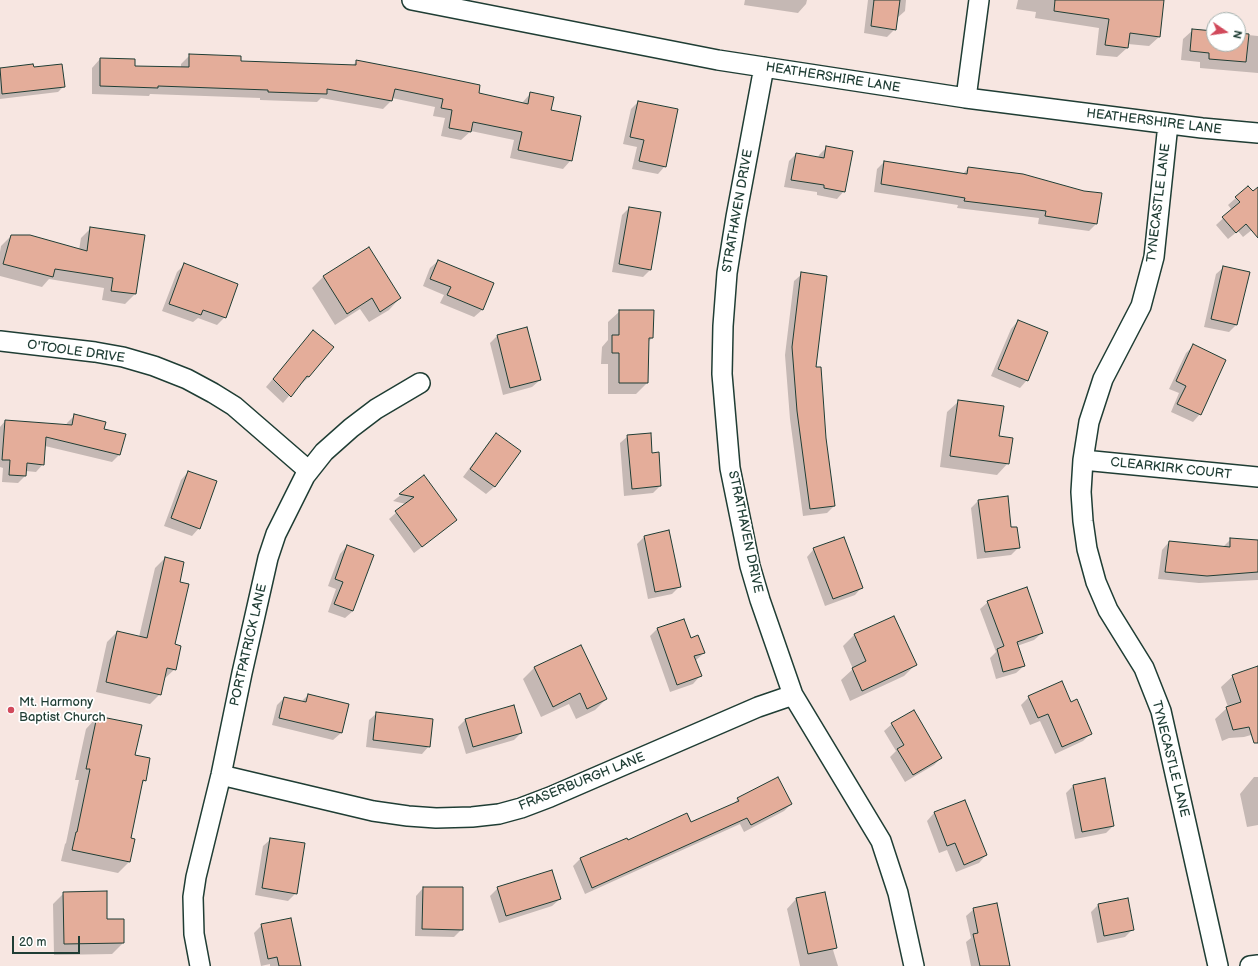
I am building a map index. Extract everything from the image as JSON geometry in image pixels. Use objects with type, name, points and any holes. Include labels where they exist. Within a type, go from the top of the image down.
[{"type":"street","name":"HEATHERSHIRE LANE","points":[[412,0],[718,60],[966,98],[1168,124],[1258,133]]},
{"type":"street","points":[[966,98],[979,0]]},
{"type":"street","name":"STRATHAVEN DRIVE","points":[[764,67],[727,273],[723,326],[722,374],[730,468],[748,559],[760,600],[793,695],[881,841],[898,893],[914,966]]},
{"type":"street","name":"TYNECASTLE LANE","points":[[1168,124],[1154,257],[1141,306],[1103,379],[1089,422],[1083,460],[1081,492],[1087,550],[1096,582],[1108,610],[1144,668],[1161,711],[1218,966]]},
{"type":"street","name":"O'TOOLE DRIVE","points":[[0,341],[14,344],[95,352],[123,357],[154,366],[187,379],[234,406],[309,471]]},
{"type":"street","name":"PORTPATRICK LANE","points":[[200,966],[194,934],[193,898],[196,876],[221,775],[268,558],[276,534],[304,476],[324,452],[351,428],[376,409],[420,383]]},
{"type":"street","name":"CLEARKIRK COURT","points":[[1083,460],[1258,477]]},
{"type":"street","name":"FRASERBURGH LANE","points":[[221,775],[373,811],[408,816],[436,818],[472,817],[499,814],[521,808],[550,797],[758,706],[793,695]]},
{"type":"street","points":[[1250,966],[1258,964]]},
{"type":"building","points":[[874,0],[900,0],[896,30],[871,26]]},
{"type":"building","points":[[1055,0],[1164,0],[1160,37],[1130,33],[1128,48],[1105,45],[1109,19],[1054,11]]},
{"type":"building","points":[[1192,29],[1206,30],[1206,52],[1246,52],[1246,34],[1249,34],[1246,62],[1209,59],[1209,53],[1190,51]]},
{"type":"building","points":[[189,54],[241,56],[241,61],[356,65],[356,60],[480,85],[479,93],[528,104],[530,92],[554,97],[551,110],[581,116],[572,161],[518,150],[522,132],[473,122],[471,132],[449,128],[452,110],[441,108],[443,99],[395,89],[392,101],[327,89],[327,94],[268,92],[268,90],[158,86],[158,88],[100,86],[100,58],[135,59],[135,66],[189,67]]},
{"type":"building","points":[[33,64],[34,67],[62,64],[65,87],[2,94],[0,68]]},
{"type":"building","points":[[638,101],[678,109],[666,167],[639,161],[644,140],[630,137]]},
{"type":"building","points":[[826,146],[853,151],[845,192],[824,188],[824,185],[791,180],[796,153],[824,158]]},
{"type":"building","points":[[884,161],[967,174],[968,167],[1023,174],[1084,191],[1102,193],[1097,224],[1045,216],[1046,211],[964,201],[965,198],[881,184]]},
{"type":"building","points":[[1248,186],[1253,191],[1258,187],[1258,238],[1246,224],[1236,233],[1222,217],[1240,202],[1235,197]]},
{"type":"building","points":[[629,207],[661,212],[651,270],[619,264]]},
{"type":"building","points":[[90,227],[145,235],[136,294],[111,291],[113,278],[55,269],[53,277],[3,264],[11,235],[30,235],[87,251]]},
{"type":"building","points":[[369,247],[401,298],[380,312],[372,298],[347,314],[323,276]]},
{"type":"building","points":[[438,260],[494,283],[483,310],[447,295],[451,287],[430,279]]},
{"type":"building","points":[[184,263],[238,284],[226,318],[203,310],[201,315],[169,304]]},
{"type":"building","points":[[1223,266],[1250,272],[1237,325],[1211,319]]},
{"type":"building","points":[[801,272],[827,276],[816,367],[821,367],[826,438],[835,506],[810,509],[797,411],[792,347]]},
{"type":"building","points":[[619,310],[654,310],[653,338],[649,338],[648,383],[619,383],[619,353],[612,353],[612,335],[619,335]]},
{"type":"building","points":[[1018,320],[1048,332],[1028,381],[998,369]]},
{"type":"building","points":[[527,327],[541,380],[510,388],[497,335]]},
{"type":"building","points":[[313,330],[334,347],[309,377],[307,376],[291,397],[273,379]]},
{"type":"building","points":[[1193,344],[1226,360],[1201,415],[1177,404],[1186,386],[1176,381]]},
{"type":"building","points":[[958,400],[1004,406],[999,436],[1013,438],[1009,464],[950,456]]},
{"type":"building","points":[[74,414],[106,422],[104,429],[126,434],[120,455],[46,437],[44,465],[27,463],[26,476],[9,475],[10,460],[2,460],[5,420],[72,425]]},
{"type":"building","points":[[496,433],[521,451],[495,487],[470,469]]},
{"type":"building","points":[[651,433],[652,453],[659,452],[661,486],[632,489],[627,435]]},
{"type":"building","points":[[188,471],[217,481],[200,529],[171,518]]},
{"type":"building","points":[[424,475],[457,520],[422,547],[395,511],[414,497],[399,494]]},
{"type":"building","points":[[1008,496],[1011,527],[1017,527],[1020,548],[985,552],[978,500]]},
{"type":"building","points":[[669,530],[681,587],[655,592],[644,536]]},
{"type":"building","points":[[844,537],[863,588],[833,599],[813,548]]},
{"type":"building","points":[[1230,538],[1258,540],[1258,572],[1207,576],[1165,572],[1169,541],[1230,547]]},
{"type":"building","points":[[347,545],[374,555],[353,611],[334,604],[343,582],[335,579]]},
{"type":"building","points":[[165,557],[184,562],[180,582],[189,584],[175,644],[181,646],[176,670],[167,668],[161,695],[106,682],[117,631],[147,638]]},
{"type":"building","points":[[1027,587],[1043,633],[1017,642],[1025,666],[1003,672],[997,649],[1004,646],[987,601]]},
{"type":"building","points":[[894,616],[917,665],[862,691],[852,668],[866,661],[854,634]]},
{"type":"building","points":[[684,619],[691,638],[698,635],[705,653],[694,656],[702,676],[677,685],[657,628]]},
{"type":"building","points":[[581,645],[607,699],[587,709],[580,693],[553,707],[534,667]]},
{"type":"building","points":[[1258,666],[1258,743],[1254,743],[1249,727],[1233,730],[1226,707],[1241,702],[1232,675]]},
{"type":"building","points":[[1062,681],[1071,702],[1077,699],[1092,734],[1062,747],[1048,714],[1038,718],[1028,696]]},
{"type":"building","points":[[308,694],[349,704],[342,733],[279,718],[284,697],[306,702]]},
{"type":"building","points":[[514,705],[522,733],[473,747],[465,719]]},
{"type":"building","points":[[914,710],[942,758],[913,775],[897,749],[904,745],[891,723]]},
{"type":"building","points":[[376,712],[433,719],[430,747],[373,740]]},
{"type":"building","points":[[97,716],[142,725],[135,755],[150,758],[146,781],[143,780],[131,838],[135,839],[130,862],[72,850],[90,769],[86,769]]},
{"type":"building","points":[[778,777],[792,804],[751,825],[747,818],[592,888],[580,858],[627,838],[628,840],[687,813],[691,822],[739,801],[737,798]]},
{"type":"building","points":[[1105,778],[1114,826],[1082,832],[1073,785]]},
{"type":"building","points":[[965,800],[987,855],[964,865],[955,843],[947,846],[934,812]]},
{"type":"building","points":[[270,838],[305,843],[297,894],[262,888]]},
{"type":"building","points":[[552,870],[561,899],[506,916],[497,887]]},
{"type":"building","points":[[423,887],[463,887],[463,930],[422,929]]},
{"type":"building","points":[[107,891],[107,919],[124,919],[124,943],[64,944],[63,892]]},
{"type":"building","points":[[825,892],[837,948],[808,954],[796,898]]},
{"type":"building","points":[[1128,898],[1134,930],[1104,936],[1098,904]]},
{"type":"building","points":[[997,903],[1010,966],[980,966],[973,934],[978,933],[973,908]]},
{"type":"building","points":[[291,918],[301,966],[279,966],[277,957],[268,959],[261,924]]},
{"type":"place","name":"Mt. Harmony Baptist Church","points":[[11,710]]}]
